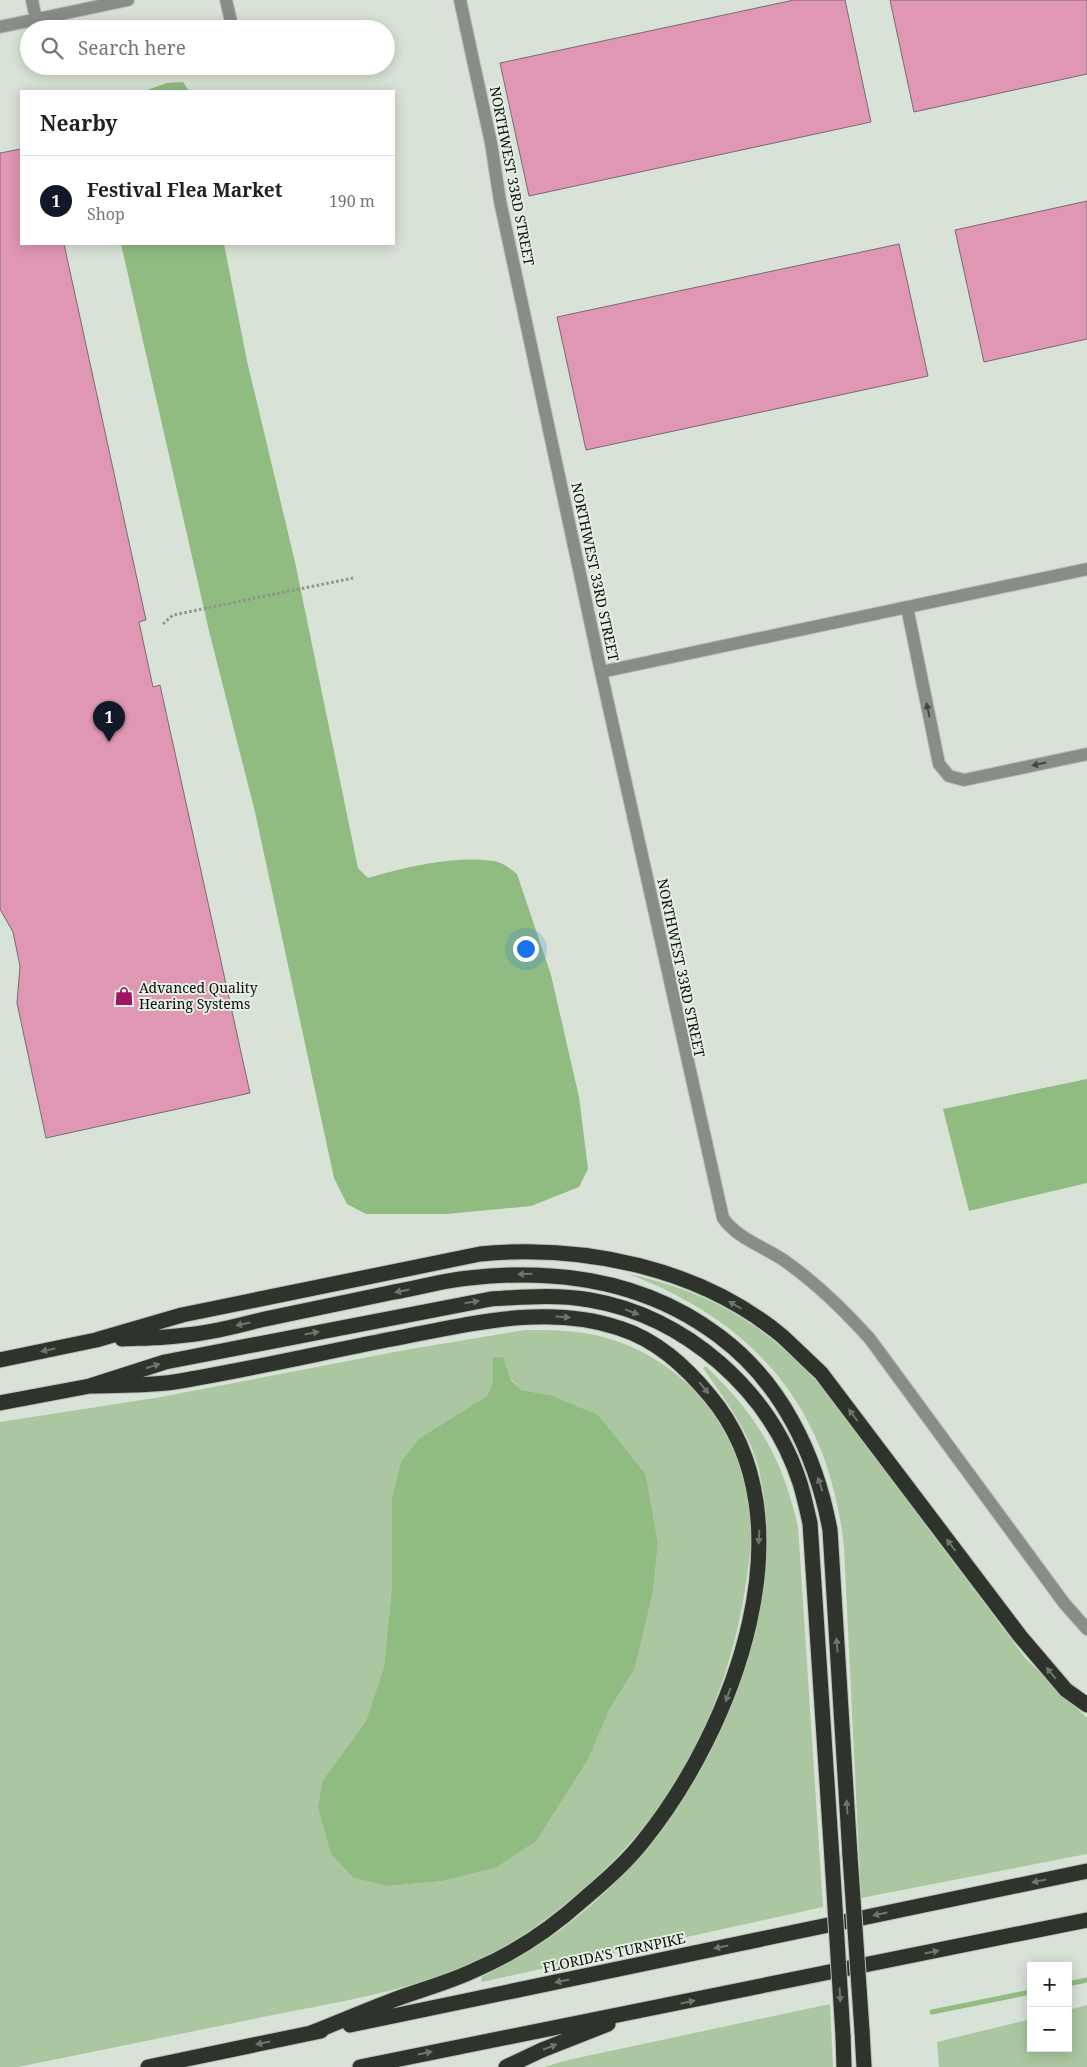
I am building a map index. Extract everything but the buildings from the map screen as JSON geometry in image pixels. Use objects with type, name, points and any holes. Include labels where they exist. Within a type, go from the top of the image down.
[{"type":"highway","points":[[0,1360],[96,1340],[182,1315],[480,1254],[507,1251],[576,1254],[624,1262],[676,1276],[716,1294],[781,1335],[821,1373],[1020,1636],[1066,1690],[1087,1705]]},
{"type":"highway","points":[[96,1340],[187,1335],[467,1278],[523,1274],[561,1275],[628,1288],[664,1302],[703,1324],[731,1344],[750,1363],[779,1400],[797,1428],[811,1458],[823,1494],[830,1530],[864,2067]]},
{"type":"highway","points":[[0,1403],[90,1386],[165,1362],[491,1299],[530,1296],[589,1300],[619,1306],[652,1319],[702,1348],[746,1388],[786,1449],[800,1482],[810,1523],[844,2067]]},
{"type":"highway","points":[[90,1386],[170,1383],[446,1328],[515,1318],[580,1318],[633,1333],[647,1339],[672,1356],[717,1404],[734,1431],[748,1463],[757,1496],[760,1530],[751,1612],[742,1650],[728,1697],[711,1735],[692,1771],[644,1840],[614,1872],[581,1902],[550,1927],[513,1951],[478,1970],[311,2033]]},
{"type":"highway","name":"FLORIDA'S TURNPIKE","points":[[148,2067],[1087,1871]]},
{"type":"highway","points":[[360,2067],[542,2029],[640,2012],[1087,1920]]},
{"type":"highway","points":[[506,2067],[542,2050],[640,2012]]},
{"type":"street","points":[[32,0],[36,19]]},
{"type":"street","points":[[32,20],[128,0]]},
{"type":"street","points":[[226,0],[231,20]]},
{"type":"street","name":"NORTHWEST 33RD STREET","points":[[460,0],[491,143],[500,201],[601,672],[706,1150],[723,1218],[731,1229],[781,1259],[803,1276],[858,1326],[946,1441],[1064,1603],[1087,1629]]},
{"type":"street","points":[[0,27],[20,23]]},
{"type":"street","points":[[601,672],[1087,569]]},
{"type":"street","points":[[907,607],[940,764],[949,776],[964,780],[1087,754]]},
{"type":"path","points":[[163,624],[173,615],[353,578]]},
{"type":"shaded area","points":[[183,82],[188,90],[147,90],[167,83]]},
{"type":"shaded area","points":[[121,245],[224,245],[247,361],[295,562],[358,868],[368,878],[430,863],[479,860],[500,863],[517,874],[551,975],[579,1097],[588,1169],[579,1187],[531,1206],[446,1214],[366,1214],[347,1204],[334,1178],[255,812],[209,631]]},
{"type":"shaded area","points":[[1087,1079],[1087,1183],[969,1211],[943,1109]]},
{"type":"shaded area","points":[[629,1274],[658,1281],[711,1301],[757,1328],[800,1364],[821,1386],[1026,1659],[1087,1718],[1087,1854],[861,1898],[844,1547],[836,1498],[822,1453],[803,1413],[779,1378],[750,1346],[715,1318],[675,1294]]},
{"type":"shaded area","points":[[525,1330],[562,1331],[599,1336],[630,1346],[659,1361],[684,1381],[705,1404],[723,1430],[737,1458],[746,1489],[751,1522],[749,1560],[741,1614],[725,1674],[702,1732],[688,1760],[672,1787],[641,1830],[611,1863],[579,1893],[526,1933],[464,1966],[432,1978],[366,1996],[18,2067],[0,2067],[0,1422],[161,1397],[405,1350]],"holes":[[[493,1359],[521,1390],[550,1395],[646,1475],[658,1543],[653,1592],[635,1668],[608,1712],[495,1868],[443,1881],[389,1886],[323,1780],[366,1721],[384,1667],[392,1586],[420,1438],[487,1396],[493,1382]]]},
{"type":"shaded area","points":[[503,1357],[511,1380],[521,1390],[550,1395],[598,1415],[646,1475],[658,1543],[653,1592],[635,1668],[608,1712],[588,1759],[536,1841],[495,1868],[443,1881],[389,1886],[354,1878],[331,1854],[318,1807],[323,1780],[366,1721],[384,1667],[392,1586],[392,1499],[401,1462],[420,1438],[487,1396],[493,1382],[493,1358]]},
{"type":"shaded area","points":[[706,1366],[740,1403],[765,1438],[784,1478],[798,1526],[823,1907],[482,1982],[481,1977],[534,1948],[582,1913],[626,1871],[665,1825],[698,1774],[726,1720],[746,1663],[760,1605],[767,1538],[763,1487],[755,1456],[736,1416],[703,1368]]},
{"type":"shaded area","points":[[830,2004],[833,2067],[544,2067],[568,2060]]},
{"type":"shaded area","points":[[1087,2005],[1087,2067],[939,2067],[937,2042],[1027,2020],[1027,2052],[1072,2052],[1072,2009]]},
{"type":"waterway","points":[[1072,1983],[1087,1980]]},
{"type":"waterway","points":[[932,2012],[1027,1993]]},
{"type":"place","name":"Festival Flea Market","points":[[109,742]]},
{"type":"place","name":"Advanced Quality Hearing Systems","points":[[124,996]]}]
